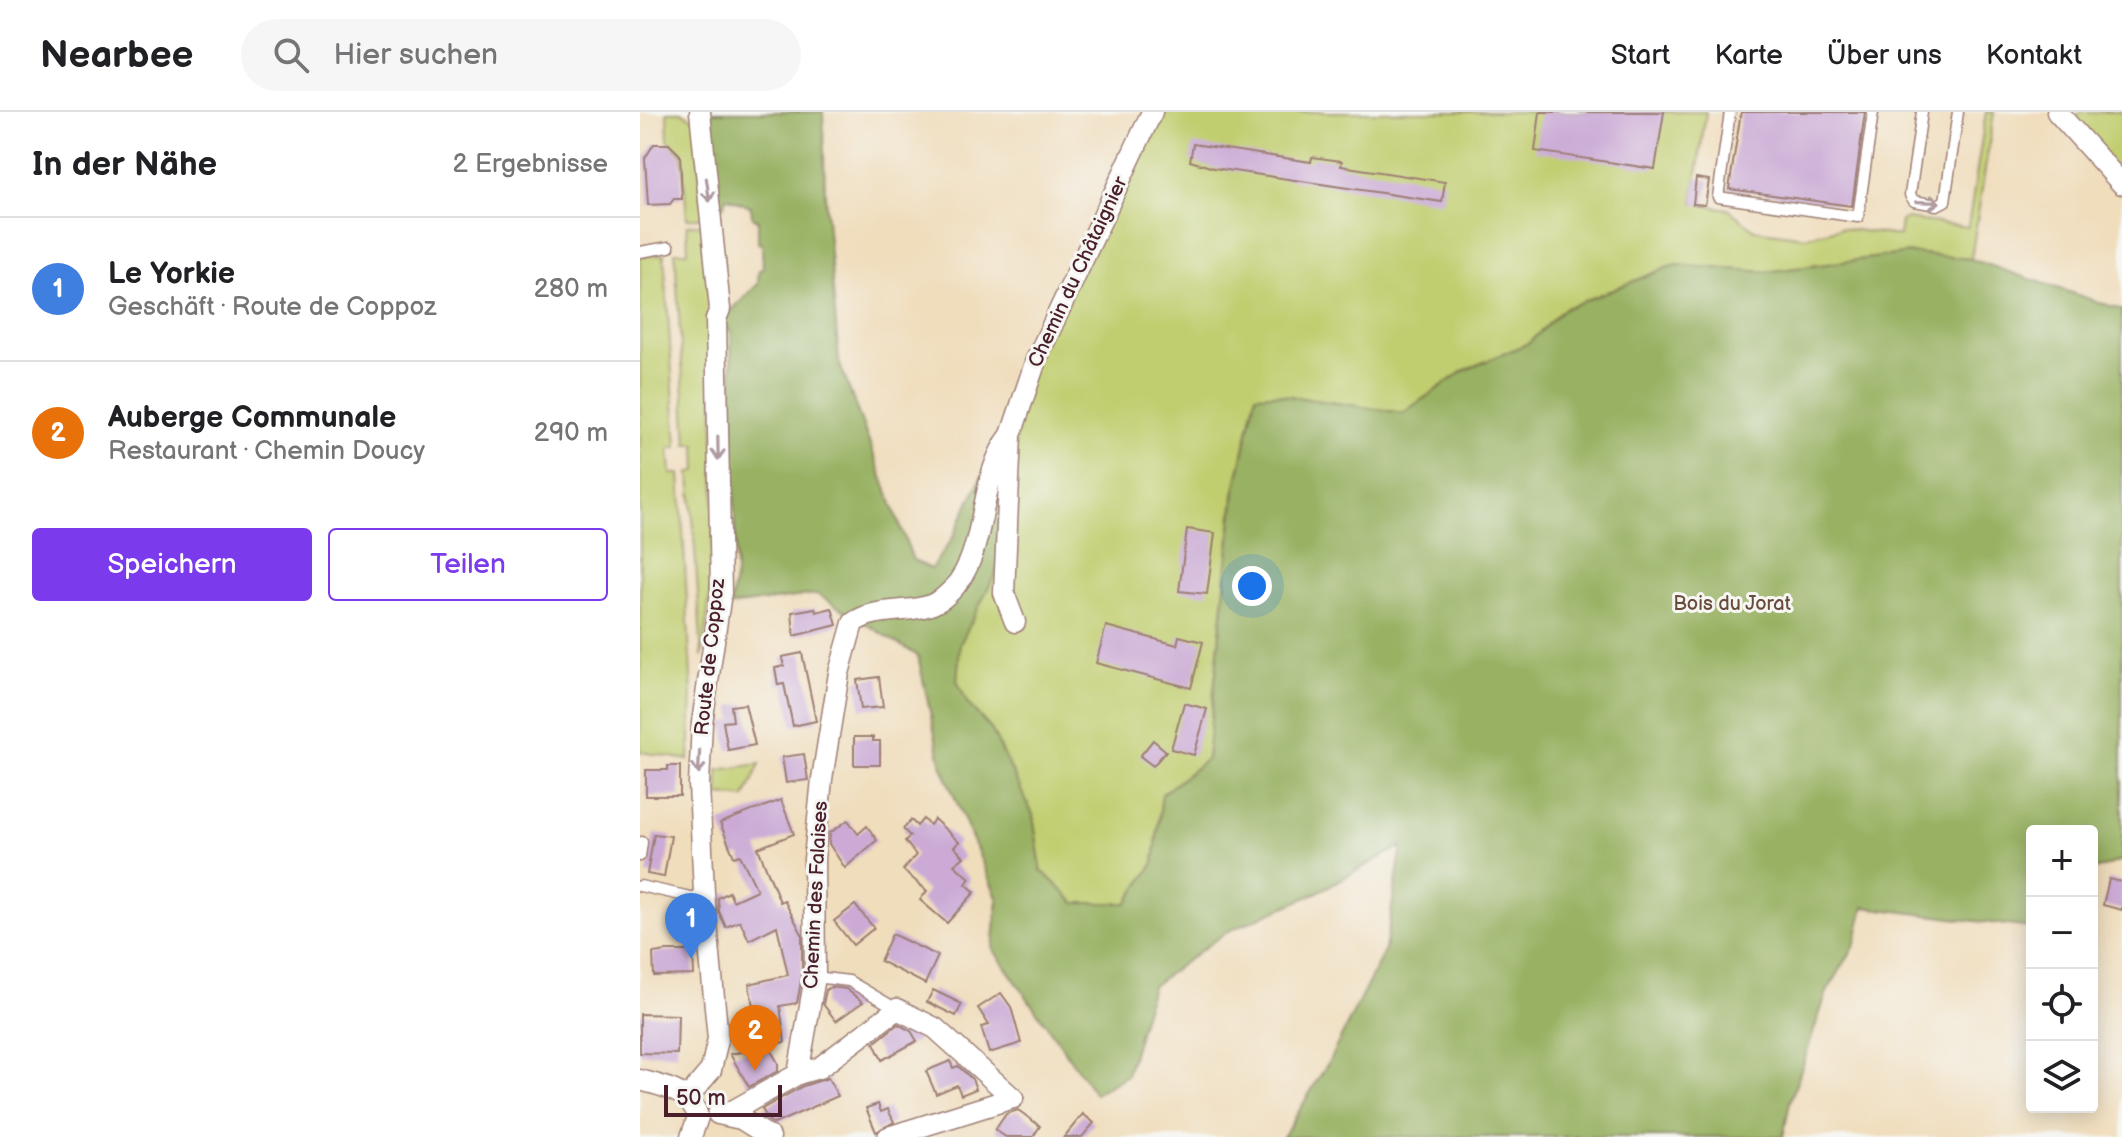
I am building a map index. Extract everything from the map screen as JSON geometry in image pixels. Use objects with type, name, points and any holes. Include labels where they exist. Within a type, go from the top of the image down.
[{"type":"street","name":"Chemin du Châtaignier","points":[[1015,622],[1004,593],[1011,435],[1036,360],[1152,112]]},
{"type":"street","points":[[2057,112],[2122,184]]},
{"type":"street","name":"Route de Coppoz","points":[[687,1098],[711,1070],[718,1047],[700,828],[702,723],[721,593],[716,319],[719,305],[698,113]]},
{"type":"street","name":"Chemin du Châtaignier","points":[[853,623],[868,615],[933,604],[961,578],[977,537],[1000,449],[1011,435]]},
{"type":"street","name":"Chemin des Falaises","points":[[798,1074],[815,977],[817,820],[828,734],[853,623]]},
{"type":"street","points":[[698,1117],[727,1114],[798,1074],[819,1068],[897,1009],[935,1028],[1013,1098],[888,1137]]},
{"type":"street","points":[[640,1080],[687,1098],[698,1117],[691,1137]]},
{"type":"street","points":[[727,1114],[770,1137]]},
{"type":"lane","points":[[1730,112],[1718,197],[1858,217],[1873,112]]},
{"type":"lane","points":[[1922,112],[1910,195],[1914,201],[1937,205],[1945,201],[1958,112]]},
{"type":"lane","points":[[640,252],[669,247]]},
{"type":"lane","points":[[640,856],[642,842]]},
{"type":"lane","points":[[640,886],[705,901]]},
{"type":"lane","points":[[815,977],[849,981],[897,1009]]},
{"type":"green space","points":[[667,112],[681,112],[695,120],[704,217],[687,219],[682,154],[668,140]]},
{"type":"green space","name":"Bois du Jorat","points":[[700,112],[823,112],[825,195],[839,362],[913,560],[931,569],[952,539],[1005,427],[998,569],[960,644],[957,681],[968,704],[991,729],[1033,815],[1041,870],[1075,903],[1127,903],[1154,863],[1162,794],[1207,759],[1235,492],[1256,395],[1275,394],[1403,413],[1463,371],[1529,343],[1563,309],[1674,265],[1766,272],[1911,253],[1971,259],[2122,310],[2122,860],[2098,869],[2098,825],[2026,825],[2026,927],[1864,907],[1854,947],[1827,992],[1790,1102],[1783,1137],[1283,1137],[1328,1063],[1385,950],[1402,846],[1312,895],[1226,932],[1152,986],[1127,1075],[1095,1094],[993,949],[998,900],[942,767],[918,656],[817,594],[730,606],[736,574],[731,332],[721,321],[758,284],[759,270],[763,269],[762,244],[758,243],[758,221],[752,216],[751,207],[726,197],[721,207],[707,187]]},
{"type":"green space","points":[[1145,112],[1706,112],[1693,203],[1728,209],[1755,230],[1805,237],[1841,228],[1899,236],[1901,221],[1907,219],[1968,227],[1986,112],[1994,112],[1971,259],[1911,253],[1766,272],[1674,265],[1563,309],[1529,343],[1463,371],[1403,413],[1275,394],[1256,396],[1234,494],[1207,759],[1162,794],[1154,863],[1127,903],[1075,903],[1041,870],[1033,815],[991,729],[968,704],[957,681],[960,644],[969,625],[1009,397]]},
{"type":"green space","points":[[2082,112],[2122,112],[2122,184],[2065,122]]},
{"type":"green space","points":[[705,224],[713,386],[714,495],[713,550],[702,657],[690,472],[697,471],[696,444],[687,444],[675,252],[688,252],[687,225]]},
{"type":"green space","points":[[664,254],[677,447],[669,448],[671,474],[680,474],[692,694],[689,760],[640,752],[640,257]]},
{"type":"green space","points":[[760,764],[745,798],[719,795],[718,770]]},
{"type":"building","points":[[1540,112],[1664,112],[1655,169],[1535,151]]},
{"type":"building","points":[[1741,112],[1865,112],[1852,206],[1729,189]]},
{"type":"building","points":[[654,144],[669,144],[680,155],[682,199],[674,199],[670,204],[648,205],[645,158]]},
{"type":"building","points":[[1193,144],[1311,162],[1312,157],[1342,161],[1341,166],[1445,182],[1442,202],[1214,168],[1190,161]]},
{"type":"building","points":[[1696,178],[1709,180],[1705,205],[1693,204]]},
{"type":"building","points":[[1187,529],[1215,533],[1207,594],[1179,591]]},
{"type":"building","points":[[815,608],[816,612],[832,608],[837,625],[794,636],[792,612]]},
{"type":"building","points":[[1106,626],[1177,645],[1179,636],[1203,642],[1191,688],[1096,663]]},
{"type":"building","points":[[802,653],[816,721],[793,726],[784,684],[778,685],[775,668],[784,666],[782,657]]},
{"type":"building","points":[[879,677],[883,707],[861,709],[857,680]]},
{"type":"building","points":[[1184,703],[1207,709],[1194,755],[1171,749]]},
{"type":"building","points":[[745,704],[755,745],[728,750],[723,722],[733,721],[731,706]]},
{"type":"building","points":[[854,737],[873,737],[873,741],[880,741],[880,765],[854,765]]},
{"type":"building","points":[[1153,740],[1166,751],[1153,766],[1140,756]]},
{"type":"building","points":[[804,754],[808,780],[786,783],[782,757]]},
{"type":"building","points":[[668,766],[680,766],[680,796],[646,796],[646,770],[668,770]]},
{"type":"building","points":[[781,800],[794,834],[758,848],[780,902],[784,900],[802,934],[802,976],[797,1003],[780,1006],[785,1042],[763,1046],[758,1011],[754,1012],[749,984],[788,975],[777,926],[749,940],[740,921],[726,927],[719,912],[718,898],[729,892],[733,901],[757,890],[740,855],[734,857],[720,823]]},
{"type":"building","points":[[923,819],[930,825],[934,819],[959,842],[954,847],[964,857],[954,865],[970,878],[966,884],[975,892],[947,923],[920,900],[927,891],[903,870],[916,855],[905,841],[910,836],[903,829],[911,820],[917,826]]},
{"type":"building","points":[[848,820],[858,834],[867,826],[877,840],[845,868],[829,844],[830,833]]},
{"type":"building","points":[[654,834],[671,836],[664,877],[647,874]]},
{"type":"building","points":[[2109,879],[2122,882],[2122,910],[2103,905]]},
{"type":"building","points":[[855,905],[874,928],[853,945],[834,921]]},
{"type":"building","points":[[892,934],[938,956],[925,984],[880,961]]},
{"type":"building","points":[[693,951],[694,975],[654,976],[653,953]]},
{"type":"building","points":[[831,987],[846,989],[863,1002],[836,1021],[823,1004],[826,990]]},
{"type":"building","points":[[933,990],[962,1004],[956,1016],[927,1002]]},
{"type":"building","points":[[1001,993],[1011,1007],[1021,1043],[989,1053],[981,1027],[989,1025],[978,1008]]},
{"type":"building","points":[[640,1014],[678,1015],[677,1054],[640,1053]]},
{"type":"building","points":[[898,1024],[911,1031],[917,1041],[882,1060],[874,1043]]},
{"type":"building","points":[[769,1047],[778,1063],[778,1071],[749,1087],[730,1054]]},
{"type":"building","points":[[950,1061],[953,1068],[958,1066],[972,1079],[976,1089],[961,1095],[957,1085],[936,1094],[926,1071]]},
{"type":"building","points":[[828,1078],[838,1096],[774,1124],[768,1120],[762,1109],[803,1086]]},
{"type":"building","points":[[878,1104],[881,1112],[888,1109],[894,1122],[876,1132],[866,1108]]},
{"type":"building","points":[[1018,1110],[1040,1126],[1033,1137],[1006,1137],[995,1130],[1006,1114]]},
{"type":"building","points":[[1083,1114],[1094,1123],[1082,1137],[1064,1137]]},
{"type":"place","name":"Le Yorkie","points":[[691,959]]},
{"type":"place","name":"Auberge Communale","points":[[755,1071]]}]
